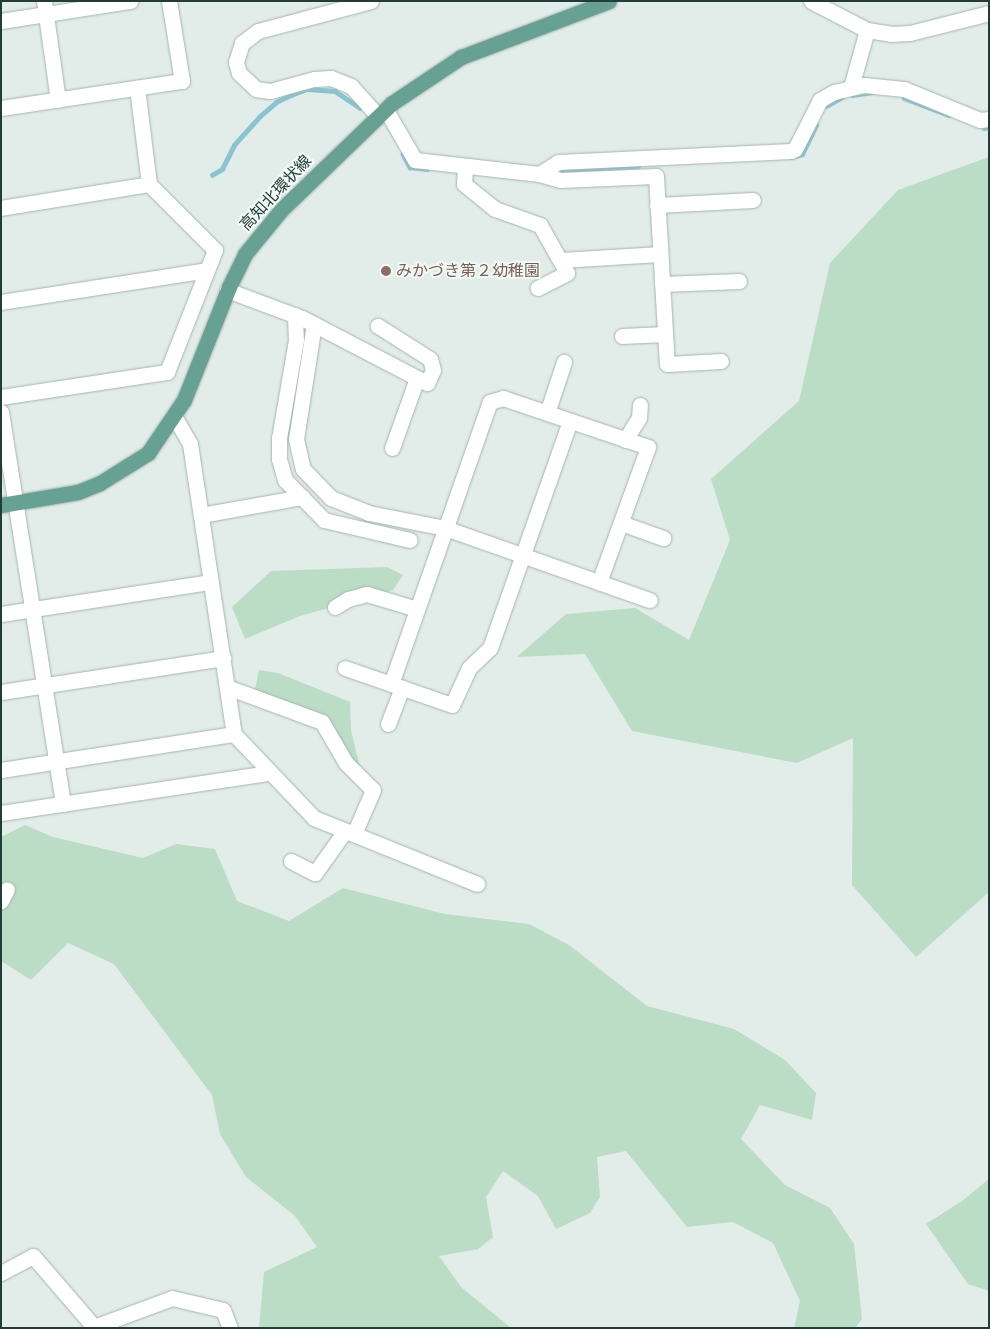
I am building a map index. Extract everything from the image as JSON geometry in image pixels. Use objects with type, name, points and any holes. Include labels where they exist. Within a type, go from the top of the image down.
[{"type":"main road","name":"高知北環状線","points":[[8,504],[78,492],[100,483],[148,453],[184,400],[227,290],[241,260],[262,230],[382,113],[461,57],[609,1]]},
{"type":"street","points":[[1,21],[45,8],[130,1]]},
{"type":"street","points":[[1,108],[182,81],[169,1]]},
{"type":"street","points":[[371,1],[258,32],[242,43],[236,62],[239,73],[256,89],[270,91],[314,79],[331,78],[351,86],[382,113],[415,160],[539,174],[560,180],[656,176],[667,364],[720,361]]},
{"type":"street","points":[[811,1],[868,30],[910,33],[989,12]]},
{"type":"street","points":[[45,8],[58,100]]},
{"type":"street","points":[[851,87],[868,30]]},
{"type":"street","points":[[539,174],[558,162],[791,151],[795,149],[820,100],[851,87],[904,89],[980,120],[989,119]]},
{"type":"street","points":[[1,397],[166,372],[215,250],[149,184],[137,88]]},
{"type":"street","points":[[465,166],[464,184],[495,209],[540,225],[561,260],[567,273],[538,288]]},
{"type":"street","points":[[1,208],[149,184]]},
{"type":"street","points":[[657,204],[753,200]]},
{"type":"street","points":[[561,260],[660,254]]},
{"type":"street","points":[[1,302],[207,270]]},
{"type":"street","points":[[662,284],[739,281]]},
{"type":"street","points":[[227,290],[314,324],[427,383],[433,370],[430,359],[378,326]]},
{"type":"street","points":[[295,316],[296,340],[279,438],[279,458],[285,480],[324,520],[410,540]]},
{"type":"street","points":[[314,324],[296,440],[303,469],[317,486],[339,504],[369,513],[445,528],[650,600]]},
{"type":"street","points":[[622,336],[665,334]]},
{"type":"street","points":[[547,413],[564,362]]},
{"type":"street","points":[[392,448],[417,378]]},
{"type":"street","points":[[388,724],[396,686],[417,609],[490,402],[503,398],[648,447],[599,582]]},
{"type":"street","points":[[625,440],[639,418],[640,405]]},
{"type":"street","points":[[1,412],[8,504],[32,609],[63,804]]},
{"type":"street","points":[[174,416],[190,444],[234,734],[314,818],[477,884]]},
{"type":"street","points":[[345,668],[452,705],[469,668],[490,648],[570,421]]},
{"type":"street","points":[[201,515],[302,497]]},
{"type":"street","points":[[620,523],[663,538]]},
{"type":"street","points":[[1,614],[211,582]]},
{"type":"street","points":[[336,607],[348,599],[367,594],[417,609]]},
{"type":"street","points":[[1,692],[223,658]]},
{"type":"street","points":[[227,687],[322,722],[346,763],[373,790],[350,833],[315,873],[291,861]]},
{"type":"street","points":[[1,770],[234,734]]},
{"type":"street","points":[[1,813],[270,772]]},
{"type":"street","points":[[1,1273],[33,1256],[93,1327],[172,1298],[223,1310],[230,1328]]},
{"type":"green space","points":[[989,157],[989,892],[916,957],[852,885],[853,738],[797,763],[632,731],[585,654],[517,657],[566,614],[635,608],[689,640],[730,540],[711,479],[799,401],[830,263],[898,190]]},
{"type":"green space","points":[[387,567],[403,575],[393,590],[300,616],[245,639],[232,607],[271,571]]},
{"type":"green space","points":[[259,670],[278,673],[350,702],[351,730],[362,775],[305,713],[254,694]]},
{"type":"green space","points":[[25,825],[53,837],[143,858],[176,844],[215,849],[237,901],[289,921],[343,888],[445,914],[529,924],[569,945],[647,1006],[734,1029],[785,1060],[816,1093],[812,1120],[760,1105],[741,1139],[785,1185],[830,1208],[854,1244],[862,1319],[855,1328],[794,1328],[800,1301],[773,1243],[733,1222],[687,1227],[626,1151],[597,1157],[600,1197],[590,1213],[556,1229],[538,1196],[503,1171],[486,1197],[493,1237],[478,1249],[439,1256],[461,1287],[511,1328],[259,1328],[264,1272],[317,1247],[295,1216],[246,1177],[220,1134],[212,1095],[114,964],[68,943],[31,980],[1,961],[1,837]]},
{"type":"green space","points":[[989,1179],[989,1291],[968,1284],[926,1224],[962,1201]]},
{"type":"waterway","points":[[212,175],[222,169],[234,145],[259,117],[276,102],[291,95],[307,89],[335,91],[360,108]]},
{"type":"waterway","points":[[852,95],[874,92]]},
{"type":"waterway","points":[[826,106],[842,97]]},
{"type":"waterway","points":[[904,98],[949,115]]},
{"type":"waterway","points":[[791,157],[802,154],[816,125]]},
{"type":"waterway","points":[[984,128],[989,127]]},
{"type":"waterway","points":[[403,154],[410,167],[427,169]]},
{"type":"waterway","points":[[562,170],[638,166]]},
{"type":"place","name":"みかづき第２幼稚園","points":[[386,271]]}]
